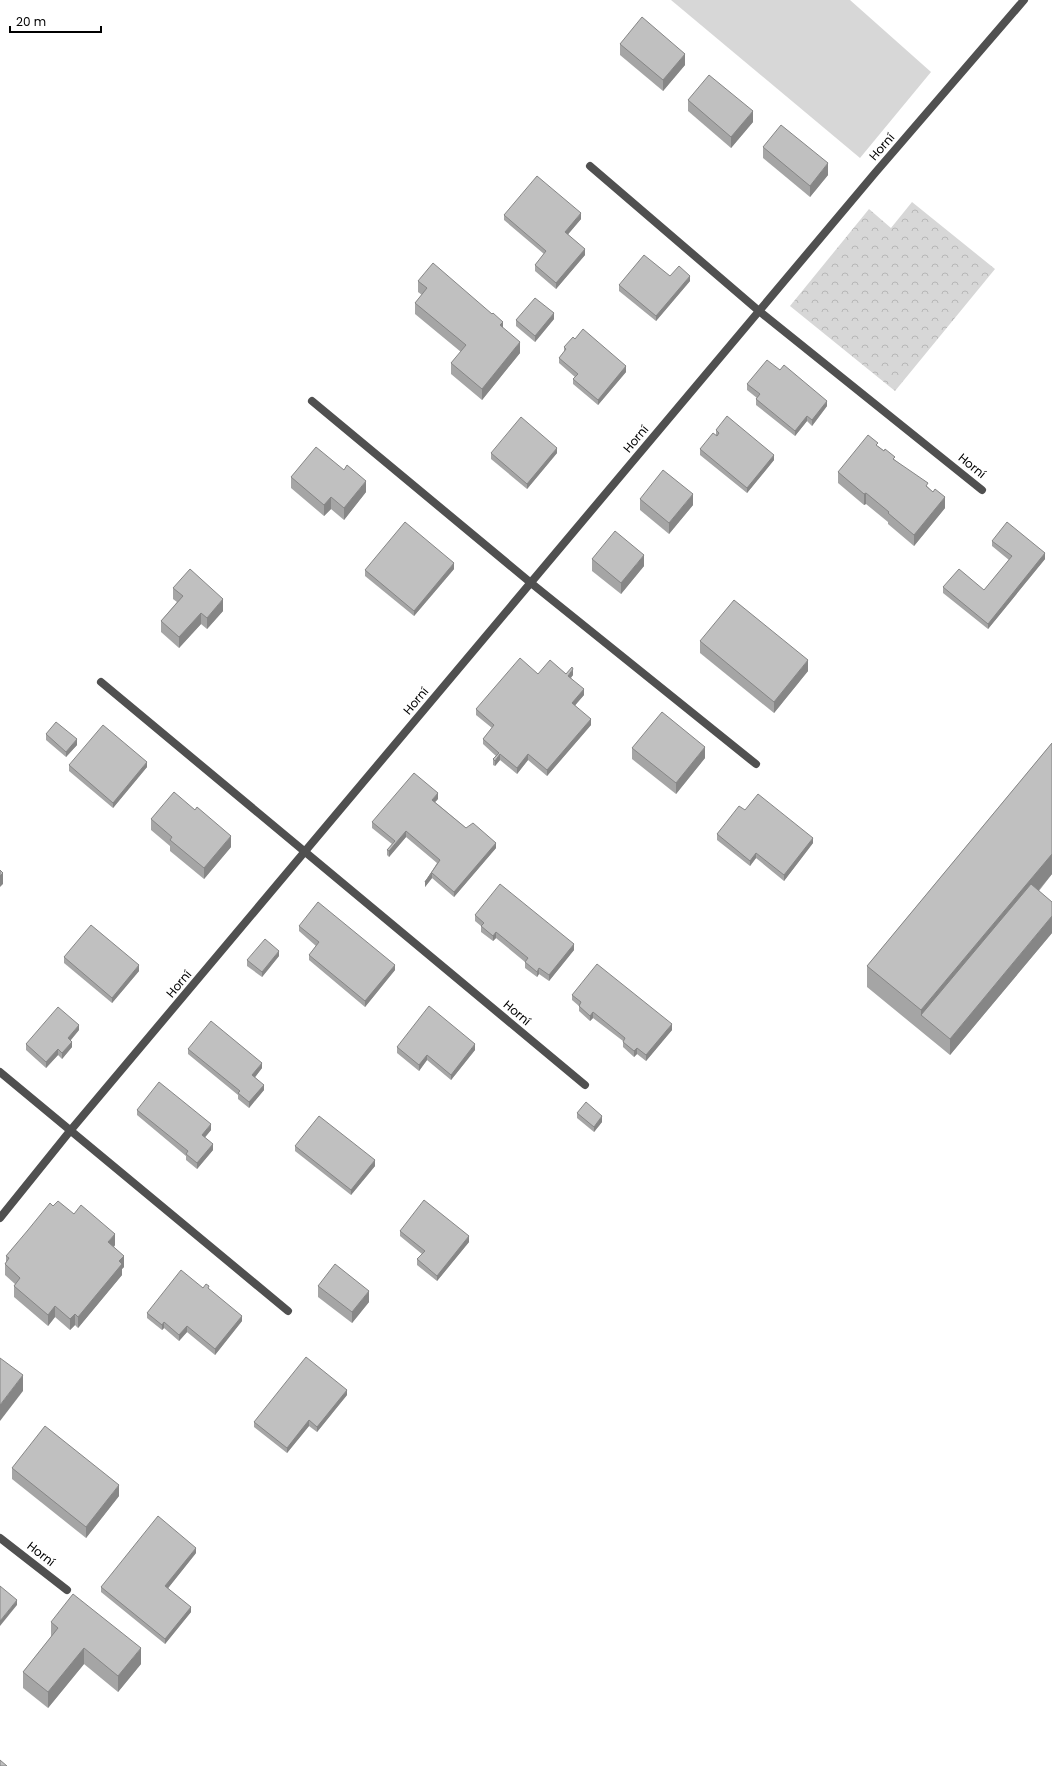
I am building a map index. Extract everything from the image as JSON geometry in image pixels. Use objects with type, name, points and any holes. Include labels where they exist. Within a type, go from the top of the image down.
[{"type":"street","name":"Horní","points":[[0,1218],[70,1131],[875,173],[1024,0]]},
{"type":"street","name":"Horní","points":[[590,166],[759,311],[982,490]]},
{"type":"street","points":[[312,401],[531,583],[756,764]]},
{"type":"street","name":"Horní","points":[[101,682],[585,1085]]},
{"type":"street","points":[[0,1072],[288,1311]]},
{"type":"street","name":"Horní","points":[[0,1538],[67,1590]]},
{"type":"green space","points":[[671,0],[850,0],[931,72],[860,158]]},
{"type":"green space","points":[[912,202],[995,269],[895,391],[790,306],[869,209],[891,228]]},
{"type":"building","points":[[642,17],[685,54],[663,80],[620,44]]},
{"type":"building","points":[[709,75],[753,111],[731,137],[688,100]]},
{"type":"building","points":[[781,125],[828,163],[810,186],[763,147]]},
{"type":"building","points":[[537,176],[581,213],[565,232],[585,249],[556,283],[535,265],[546,251],[504,215]]},
{"type":"building","points":[[644,255],[670,276],[679,266],[690,276],[656,316],[619,285]]},
{"type":"building","points":[[433,263],[503,322],[500,325],[520,342],[482,389],[451,363],[466,345],[415,303],[427,288],[418,281]]},
{"type":"building","points":[[535,298],[554,313],[535,336],[516,320]]},
{"type":"building","points":[[583,329],[626,366],[598,400],[573,379],[578,374],[559,358],[566,349],[564,347],[573,337],[575,339]]},
{"type":"building","points":[[767,360],[780,370],[784,365],[827,401],[812,420],[807,416],[795,431],[756,399],[760,394],[747,384]]},
{"type":"building","points":[[727,416],[774,455],[747,488],[700,449],[713,433],[717,436],[719,433],[716,430]]},
{"type":"building","points":[[521,417],[557,448],[527,484],[491,453]]},
{"type":"building","points":[[868,435],[878,443],[876,445],[884,451],[885,449],[895,457],[893,459],[928,483],[926,486],[933,492],[935,489],[945,497],[914,535],[888,513],[889,512],[866,493],[864,494],[838,472]]},
{"type":"building","points":[[316,447],[344,470],[347,465],[366,481],[344,508],[331,497],[324,505],[291,477]]},
{"type":"building","points":[[663,470],[693,494],[669,523],[640,499]]},
{"type":"building","points":[[405,522],[454,563],[414,611],[365,570]]},
{"type":"building","points":[[1007,522],[1045,553],[988,624],[943,587],[959,569],[984,590],[1012,556],[992,541]]},
{"type":"building","points":[[615,531],[644,555],[621,583],[592,559]]},
{"type":"building","points":[[190,569],[223,599],[207,618],[201,613],[179,637],[161,621],[183,596],[173,588]]},
{"type":"building","points":[[734,600],[808,660],[774,702],[700,641]]},
{"type":"building","points":[[520,658],[538,674],[550,660],[566,674],[572,667],[573,669],[568,676],[584,689],[572,703],[591,719],[547,770],[528,754],[517,768],[500,754],[495,761],[493,759],[499,753],[483,739],[494,725],[476,709]]},
{"type":"building","points":[[662,712],[705,747],[676,783],[632,748]]},
{"type":"building","points":[[56,722],[77,739],[66,752],[46,734]]},
{"type":"building","points":[[103,725],[147,762],[113,803],[69,765]]},
{"type":"building","points":[[1052,743],[1052,854],[921,1010],[867,966]]},
{"type":"building","points":[[414,773],[438,793],[432,800],[466,828],[473,823],[496,843],[454,892],[432,873],[425,882],[440,860],[406,831],[389,851],[387,850],[395,841],[372,822]]},
{"type":"building","points":[[174,792],[195,810],[197,807],[231,836],[204,868],[170,840],[172,837],[151,819]]},
{"type":"building","points":[[758,794],[813,838],[784,875],[756,853],[750,861],[717,834],[739,806],[745,810]]},
{"type":"building","points":[[500,884],[574,944],[549,975],[539,968],[537,972],[525,962],[528,958],[496,932],[493,936],[481,926],[484,923],[475,915]]},
{"type":"building","points":[[1031,884],[1052,902],[1052,916],[950,1039],[921,1015]]},
{"type":"building","points":[[318,902],[395,965],[365,1001],[309,955],[319,942],[299,926]]},
{"type":"building","points":[[91,925],[139,965],[112,998],[64,957]]},
{"type":"building","points":[[265,939],[279,951],[262,972],[247,960]]},
{"type":"building","points":[[597,964],[672,1024],[646,1055],[637,1048],[634,1051],[623,1042],[625,1038],[593,1012],[590,1016],[579,1006],[581,1002],[572,995]]},
{"type":"building","points":[[429,1006],[475,1044],[451,1075],[427,1055],[419,1065],[397,1047]]},
{"type":"building","points":[[58,1007],[79,1025],[68,1038],[72,1042],[62,1053],[58,1049],[46,1062],[26,1044]]},
{"type":"building","points":[[211,1021],[262,1063],[252,1075],[264,1085],[249,1102],[238,1093],[240,1091],[188,1049]]},
{"type":"building","points":[[159,1082],[211,1124],[202,1135],[213,1144],[197,1163],[186,1154],[188,1151],[137,1110]]},
{"type":"building","points":[[586,1102],[602,1116],[594,1127],[577,1113]]},
{"type":"building","points":[[319,1116],[375,1160],[351,1190],[295,1146]]},
{"type":"building","points":[[424,1200],[469,1236],[437,1276],[417,1259],[425,1251],[400,1231]]},
{"type":"building","points":[[58,1201],[74,1214],[81,1205],[115,1234],[108,1242],[124,1256],[119,1261],[122,1264],[78,1317],[75,1314],[70,1319],[55,1306],[48,1315],[14,1286],[20,1278],[5,1264],[9,1258],[6,1256],[50,1203],[53,1206]]},
{"type":"building","points":[[335,1264],[369,1291],[352,1312],[318,1286]]},
{"type":"building","points":[[181,1270],[203,1288],[206,1284],[209,1286],[208,1288],[242,1316],[215,1349],[187,1326],[179,1335],[164,1322],[162,1325],[147,1313]]},
{"type":"building","points":[[306,1357],[347,1390],[317,1427],[309,1420],[287,1448],[254,1422]]},
{"type":"building","points":[[0,1358],[23,1375],[0,1405]]},
{"type":"building","points":[[45,1426],[119,1485],[86,1527],[12,1468]]},
{"type":"building","points":[[158,1516],[196,1548],[165,1586],[191,1607],[165,1639],[101,1587]]},
{"type":"building","points":[[0,1586],[17,1600],[0,1621]]},
{"type":"building","points":[[73,1594],[141,1648],[118,1676],[84,1648],[48,1692],[23,1672],[58,1628],[51,1622]]},
{"type":"building","points":[[0,1760],[7,1766],[0,1766]]}]
